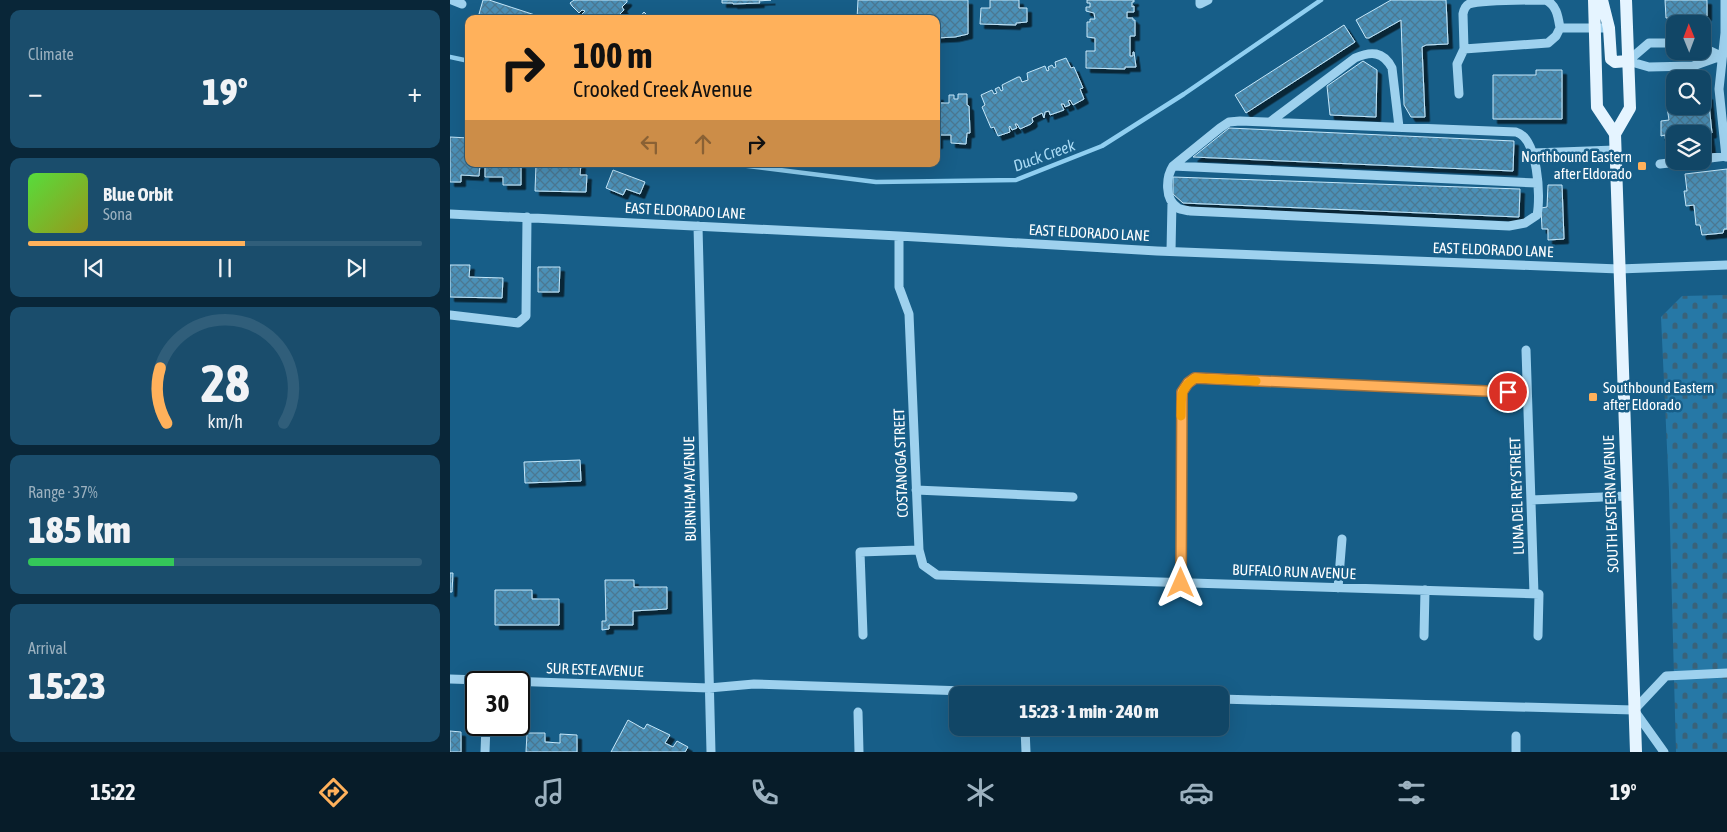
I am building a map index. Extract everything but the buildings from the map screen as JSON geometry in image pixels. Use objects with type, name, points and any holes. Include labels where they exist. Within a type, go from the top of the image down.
[{"type":"main road","points":[[1594,0],[1597,108],[1615,134]]},
{"type":"main road","points":[[1602,0],[1609,28],[1611,59],[1614,62],[1628,62]]},
{"type":"main road","name":"SOUTH EASTERN AVENUE","points":[[1626,0],[1630,108],[1615,134],[1615,150],[1636,752]]},
{"type":"street","points":[[452,0],[462,4]]},
{"type":"street","points":[[1200,0],[1200,4],[1208,0]]},
{"type":"street","points":[[1459,94],[1457,64],[1464,49],[1464,8],[1470,3],[1482,0],[1546,0],[1552,3],[1557,10],[1560,28],[1556,36],[1548,44],[1464,49]]},
{"type":"street","points":[[1711,158],[1726,157],[1719,89],[1721,56],[1725,33],[1725,0]]},
{"type":"street","points":[[1560,28],[1609,28]]},
{"type":"street","points":[[1628,62],[1650,43],[1666,43]]},
{"type":"street","points":[[1711,51],[1721,56]]},
{"type":"street","points":[[1270,122],[1355,58],[1366,54],[1378,54],[1387,59],[1392,68],[1398,127]]},
{"type":"street","points":[[1628,62],[1649,67],[1693,66],[1721,56]]},
{"type":"street","points":[[1171,251],[1172,202],[1168,191],[1168,174],[1173,166],[1229,122],[1516,132],[1526,138],[1534,153],[1539,204],[1536,215],[1525,222],[1509,226],[1190,211],[1178,208],[1172,202]]},
{"type":"street","points":[[1534,153],[1615,150]]},
{"type":"street","points":[[1660,164],[1666,163]]},
{"type":"street","points":[[1173,166],[1537,184]]},
{"type":"street","name":"EAST ELDORADO LANE","points":[[450,214],[1171,251],[1619,268],[1727,265]]},
{"type":"street","points":[[450,315],[518,323],[526,316],[527,217]]},
{"type":"street","name":"BURNHAM AVENUE","points":[[698,226],[711,752]]},
{"type":"street","name":"COSTANOGA STREET","points":[[899,236],[898,287],[909,314],[918,550]]},
{"type":"street","name":"LUNA DEL REY STREET","points":[[1526,350],[1534,594],[1539,594],[1538,636]]},
{"type":"street","points":[[1181,583],[1182,392],[1188,383],[1195,378],[1527,393]]},
{"type":"street","points":[[916,490],[1073,497]]},
{"type":"street","points":[[1531,500],[1627,496]]},
{"type":"street","points":[[1338,588],[1342,540]]},
{"type":"street","points":[[863,635],[860,552],[918,550]]},
{"type":"street","name":"BUFFALO RUN AVENUE","points":[[918,550],[922,565],[937,575],[1534,594]]},
{"type":"street","points":[[1424,636],[1425,590]]},
{"type":"street","points":[[1229,698],[1634,710],[1666,676],[1727,673]]},
{"type":"street","name":"SUR ESTE AVENUE","points":[[450,679],[465,680]]},
{"type":"street","name":"SUR ESTE AVENUE","points":[[530,682],[709,688],[754,684],[949,690]]},
{"type":"street","points":[[1634,710],[1664,752]]},
{"type":"street","points":[[858,712],[859,752]]},
{"type":"street","points":[[485,752],[486,736]]},
{"type":"street","points":[[1025,736],[1026,752]]},
{"type":"street","points":[[1516,736],[1516,752]]},
{"type":"green space","points":[[1727,295],[1727,752],[1676,752],[1669,491],[1661,317],[1682,296]]},
{"type":"waterway","name":"Duck Creek","points":[[756,167],[876,182],[1016,180],[1102,146],[1184,94],[1321,0]]},
{"type":"waterway","name":"Duck Creek","points":[[450,57],[465,60]]},
{"type":"slow traffic","points":[[1181,416],[1182,392],[1188,383],[1195,378],[1256,381]]},
{"type":"place","name":"Northbound Eastern after Eldorado","points":[[1642,166]]},
{"type":"place","name":"Southbound Eastern after Eldorado","points":[[1593,397]]},
{"type":"route","points":[[1181,583],[1182,392],[1188,383],[1195,378],[1508,392]]}]
